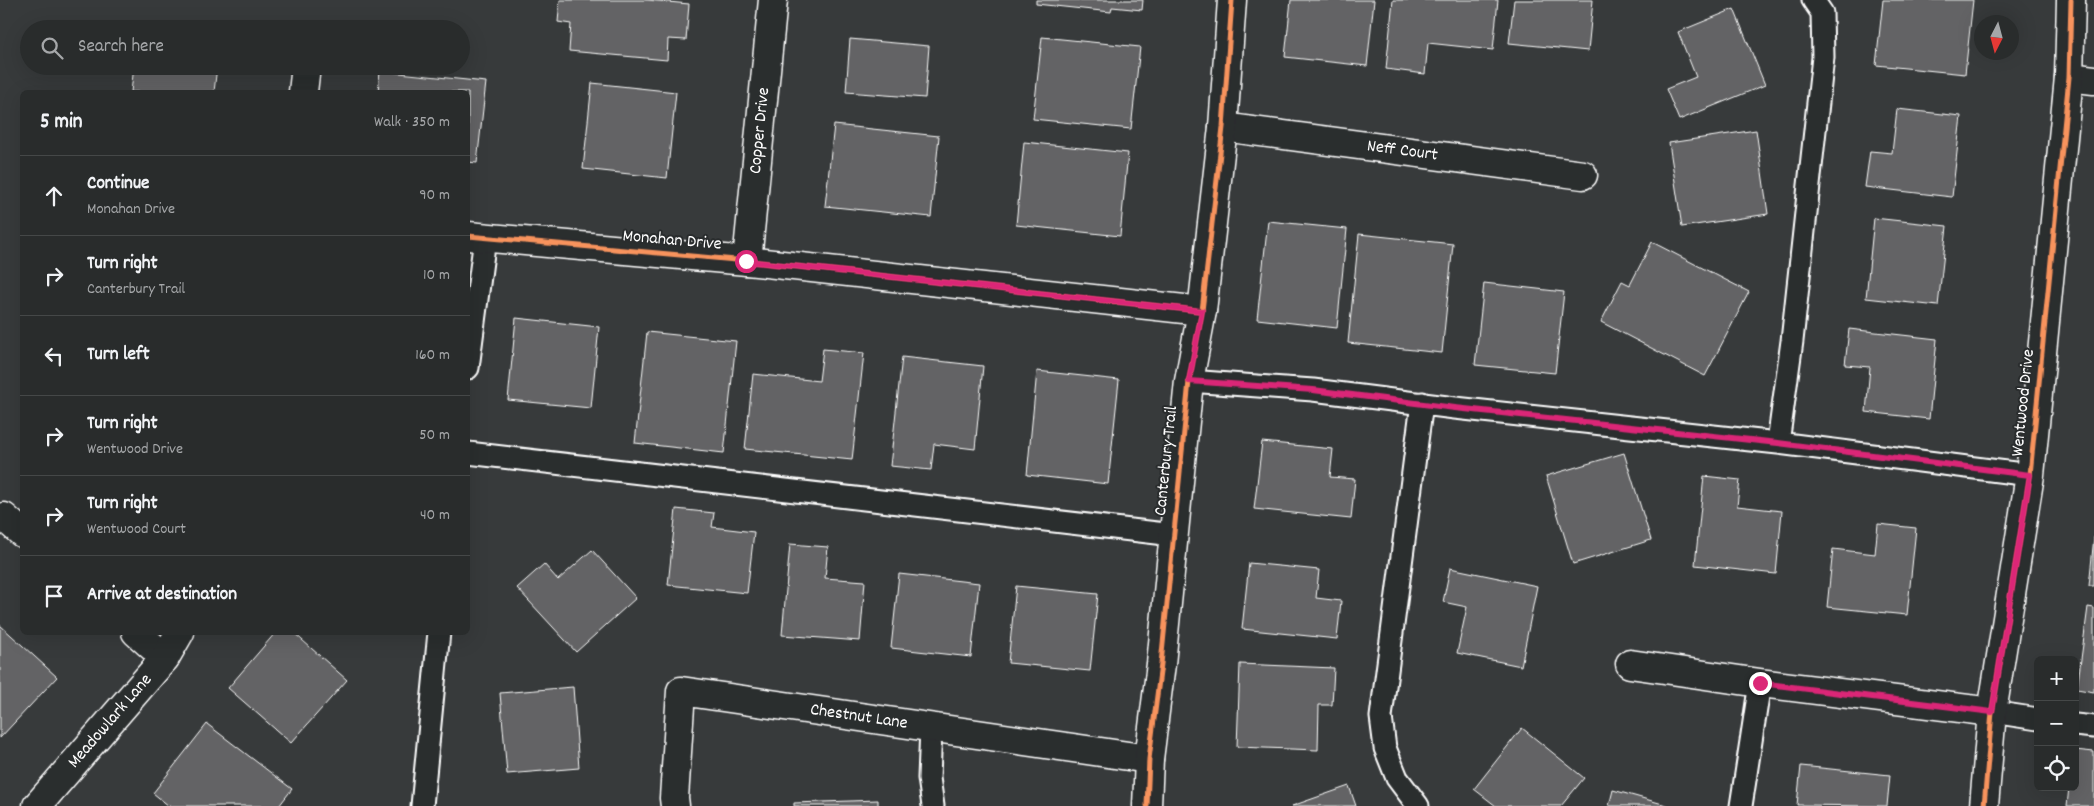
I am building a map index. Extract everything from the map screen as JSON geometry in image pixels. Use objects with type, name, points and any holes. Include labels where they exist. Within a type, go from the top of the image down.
[{"type":"street","name":"Copper Drive","points":[[746,261],[773,0]]},
{"type":"street","name":"Canterbury Trail","points":[[1147,806],[1149,758],[1189,381],[1202,311],[1222,127],[1232,0]]},
{"type":"street","name":"Wentwood Drive","points":[[1984,806],[1992,712],[2030,475],[2081,78],[2071,0]]},
{"type":"street","points":[[304,90],[305,75]]},
{"type":"street","name":"Neff Court","points":[[1222,127],[1583,175]]},
{"type":"street","name":"Monahan Drive","points":[[476,237],[746,261],[1202,311]]},
{"type":"street","points":[[139,635],[165,658]]},
{"type":"street","name":"Meadowlark Lane","points":[[37,806],[165,658],[178,635]]},
{"type":"street","points":[[1630,664],[1760,683],[1992,712]]},
{"type":"street","name":"Chestnut Lane","points":[[675,806],[681,691],[1149,758]]},
{"type":"lane","points":[[1778,443],[1792,341],[1823,57],[1822,13],[1813,0]]},
{"type":"lane","points":[[470,335],[476,237]]},
{"type":"lane","points":[[1189,381],[1313,390],[1422,404],[1778,443],[2030,475]]},
{"type":"lane","points":[[1418,806],[1397,778],[1385,748],[1381,717],[1422,404]]},
{"type":"lane","points":[[470,453],[1174,535]]},
{"type":"lane","points":[[422,806],[439,635]]},
{"type":"lane","points":[[1742,806],[1760,683]]},
{"type":"lane","points":[[1992,712],[2034,718]]},
{"type":"lane","points":[[2079,725],[2094,727]]},
{"type":"lane","points":[[931,727],[929,778],[933,806]]},
{"type":"building","points":[[560,0],[647,0],[689,4],[686,40],[668,39],[667,60],[569,51],[571,24],[558,22]]},
{"type":"building","points":[[1036,0],[1143,0],[1142,10],[1112,7],[1111,12],[1036,4]]},
{"type":"building","points":[[1291,0],[1374,0],[1367,66],[1285,57]]},
{"type":"building","points":[[1393,0],[1498,0],[1493,50],[1428,43],[1425,74],[1386,69]]},
{"type":"building","points":[[1514,0],[1593,0],[1588,51],[1509,43]]},
{"type":"building","points":[[1883,0],[1973,0],[1965,74],[1876,65]]},
{"type":"building","points":[[1734,9],[1765,85],[1679,120],[1666,89],[1696,77],[1678,32]]},
{"type":"building","points":[[1042,37],[1140,47],[1131,129],[1033,119]]},
{"type":"building","points":[[850,39],[929,46],[925,98],[846,92]]},
{"type":"building","points":[[133,75],[216,75],[214,90],[131,90]]},
{"type":"building","points":[[380,75],[419,75],[486,82],[477,163],[470,162],[470,90],[378,90]]},
{"type":"building","points":[[592,83],[676,92],[667,178],[583,169]]},
{"type":"building","points":[[1897,109],[1961,116],[1952,197],[1865,187],[1870,151],[1892,153]]},
{"type":"building","points":[[834,125],[939,136],[931,217],[825,206]]},
{"type":"building","points":[[1756,130],[1768,214],[1682,227],[1669,143]]},
{"type":"building","points":[[1024,142],[1128,153],[1120,236],[1016,225]]},
{"type":"building","points":[[1874,218],[1947,226],[1938,306],[1866,298]]},
{"type":"building","points":[[1268,221],[1347,229],[1337,328],[1257,319]]},
{"type":"building","points":[[1359,234],[1453,244],[1442,353],[1348,343]]},
{"type":"building","points":[[1652,242],[1749,292],[1705,376],[1601,322],[1622,281],[1630,285]]},
{"type":"building","points":[[1484,283],[1564,292],[1555,373],[1475,365]]},
{"type":"building","points":[[516,318],[599,327],[591,408],[508,400]]},
{"type":"building","points":[[1849,329],[1937,339],[1929,419],[1866,412],[1870,367],[1845,365]]},
{"type":"building","points":[[647,332],[736,341],[724,453],[635,443]]},
{"type":"building","points":[[823,349],[864,353],[852,460],[745,449],[753,374],[819,381]]},
{"type":"building","points":[[902,357],[983,366],[975,449],[934,444],[931,470],[890,466]]},
{"type":"building","points":[[1037,371],[1119,380],[1108,484],[1027,475]]},
{"type":"building","points":[[1262,442],[1333,449],[1330,477],[1355,479],[1351,519],[1254,509]]},
{"type":"building","points":[[1624,453],[1651,540],[1573,564],[1546,476]]},
{"type":"building","points":[[1704,476],[1740,480],[1737,506],[1782,511],[1776,574],[1695,565]]},
{"type":"building","points":[[676,509],[714,513],[712,527],[754,532],[747,593],[668,585]]},
{"type":"building","points":[[1878,524],[1916,528],[1907,615],[1827,607],[1833,549],[1875,554]]},
{"type":"building","points":[[2094,537],[2094,586],[2089,586]]},
{"type":"building","points":[[790,544],[828,547],[825,578],[865,581],[860,641],[782,635]]},
{"type":"building","points":[[592,550],[636,598],[576,652],[517,588],[544,564],[558,580]]},
{"type":"building","points":[[1249,563],[1319,570],[1316,598],[1341,601],[1337,639],[1242,629]]},
{"type":"building","points":[[1450,568],[1537,586],[1521,666],[1457,653],[1467,607],[1443,602]]},
{"type":"building","points":[[899,574],[979,583],[971,657],[891,648]]},
{"type":"building","points":[[1016,586],[1098,594],[1090,671],[1008,663]]},
{"type":"building","points":[[2088,607],[2094,608],[2094,692],[2079,689],[2079,674]]},
{"type":"building","points":[[0,625],[57,677],[0,738]]},
{"type":"building","points":[[273,635],[296,635],[347,680],[291,743],[228,688]]},
{"type":"building","points":[[1240,664],[1334,668],[1332,705],[1319,705],[1318,750],[1237,747]]},
{"type":"building","points":[[573,687],[579,768],[507,774],[500,693]]},
{"type":"building","points":[[207,724],[292,789],[279,806],[169,806],[153,793]]},
{"type":"building","points":[[1522,728],[1584,778],[1561,806],[1496,806],[1474,789]]},
{"type":"building","points":[[2079,750],[2094,752],[2094,806],[2067,806],[2069,791],[2079,791]]},
{"type":"building","points":[[1801,766],[1890,775],[1887,806],[1797,805]]},
{"type":"building","points":[[1349,786],[1356,806],[1292,806]]},
{"type":"building","points":[[1613,790],[1670,806],[1609,806]]},
{"type":"building","points":[[878,800],[878,806],[794,806],[794,803]]},
{"type":"cycle path","points":[[1147,806],[1149,759],[1161,664],[1189,381],[1202,311],[1223,127],[1232,0]]},
{"type":"cycle path","points":[[1984,806],[1992,712],[2030,475],[2069,77],[2071,0]]},
{"type":"cycle path","points":[[470,236],[747,261],[1202,311]]},
{"type":"route","points":[[746,261],[1202,311],[1189,381],[1313,390],[1455,408],[1778,443],[2030,475],[1992,712],[1760,683]]}]
